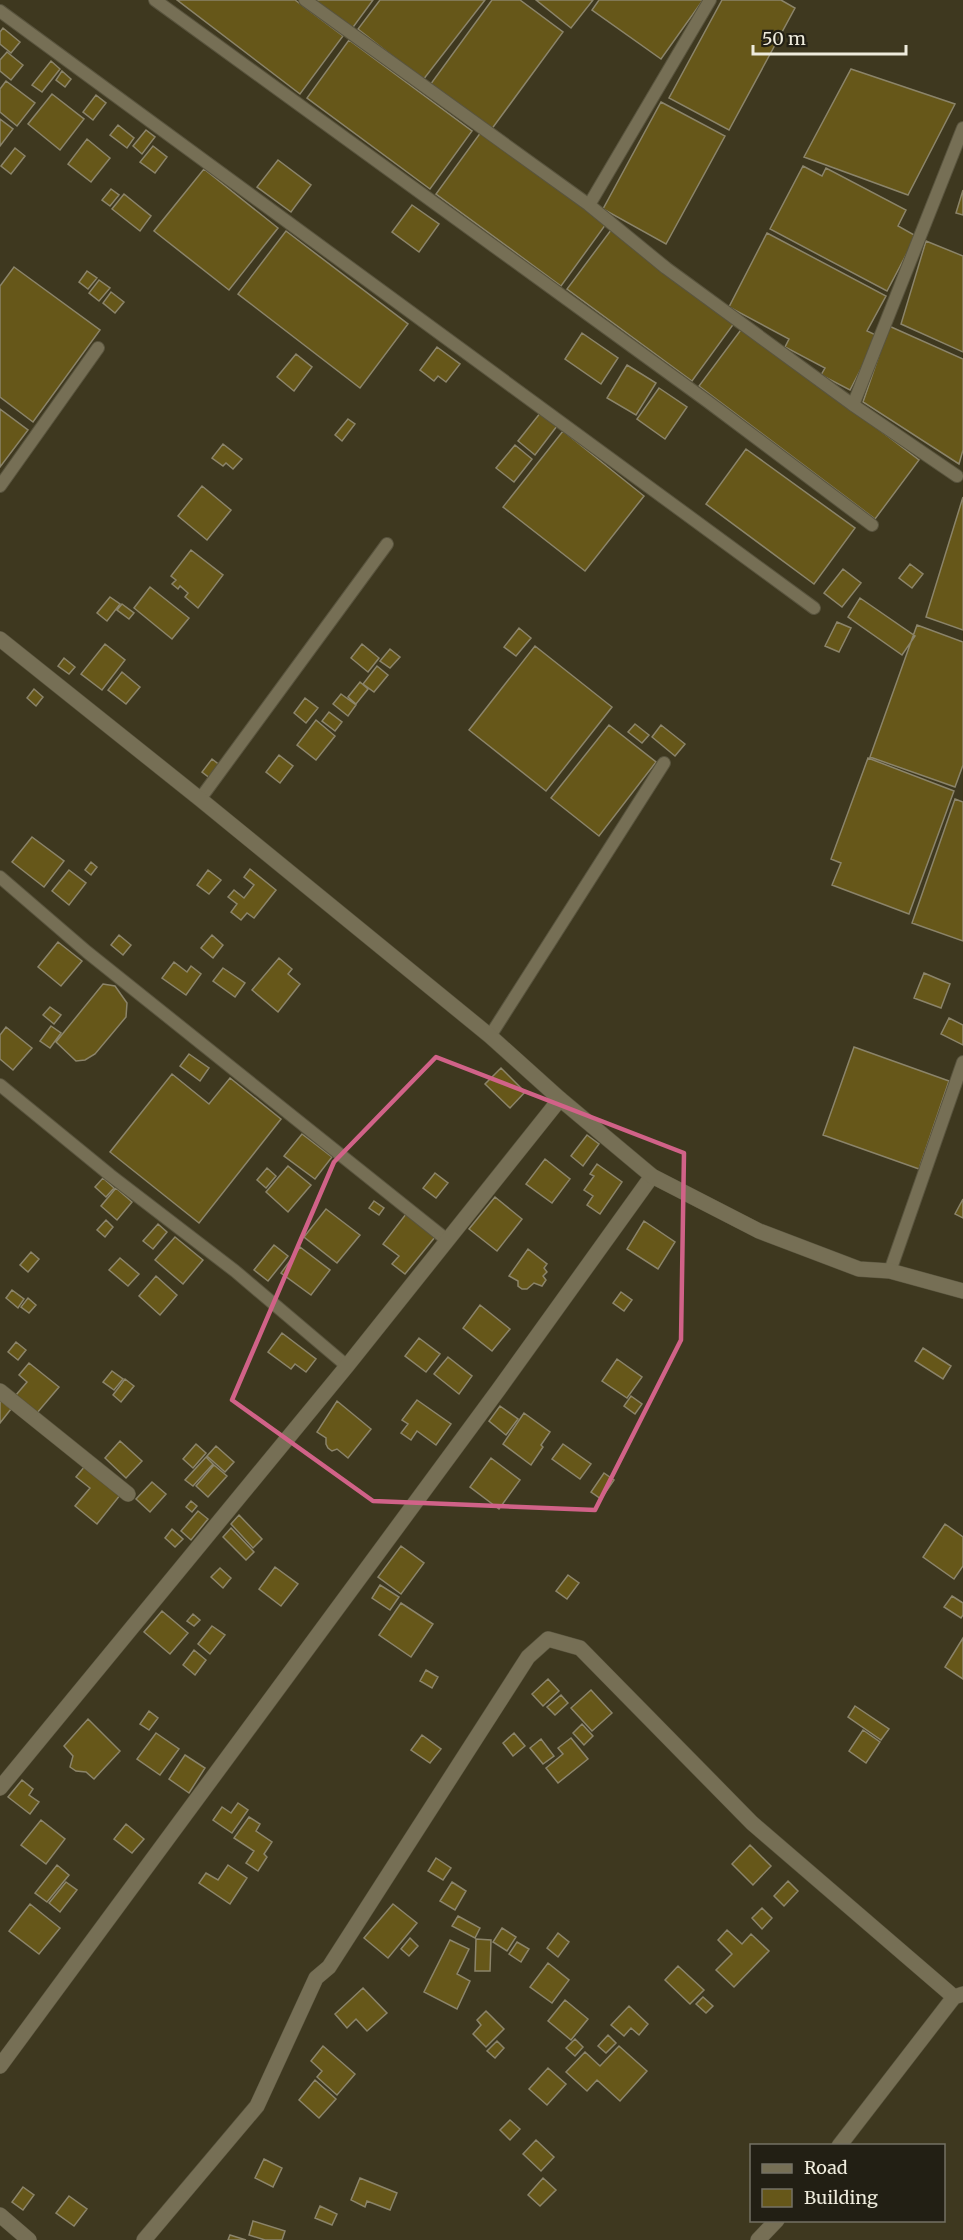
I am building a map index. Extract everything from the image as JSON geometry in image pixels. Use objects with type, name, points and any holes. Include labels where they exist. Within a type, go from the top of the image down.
[{"type":"street","points":[[0,640],[200,798],[490,1036],[560,1099],[652,1176],[759,1231],[859,1269],[890,1271],[963,1291]]},
{"type":"street","points":[[0,1788],[347,1366],[560,1099]]},
{"type":"street","points":[[0,2066],[492,1399],[652,1176]]},
{"type":"street","points":[[0,1391],[129,1494]]},
{"type":"street","points":[[144,2240],[257,2106],[316,1978],[328,1967],[528,1657],[548,1639],[580,1647],[752,1823],[958,1995],[840,2144]]},
{"type":"street","points":[[0,2215],[29,2240]]},
{"type":"street","points":[[758,2240],[775,2222]]},
{"type":"lane","points":[[155,0],[697,394],[872,525]]},
{"type":"lane","points":[[305,0],[589,205],[666,268],[853,405],[957,476]]},
{"type":"lane","points":[[589,205],[710,0]]},
{"type":"lane","points":[[0,11],[814,608]]},
{"type":"lane","points":[[853,405],[963,128]]},
{"type":"lane","points":[[0,486],[98,348]]},
{"type":"lane","points":[[200,798],[387,544]]},
{"type":"lane","points":[[490,1036],[664,763]]},
{"type":"lane","points":[[0,877],[96,959],[447,1240]]},
{"type":"lane","points":[[890,1271],[963,1062]]},
{"type":"lane","points":[[0,1085],[110,1175],[235,1271],[347,1366]]},
{"type":"highlighted area","points":[[436,1057],[684,1153],[681,1340],[595,1510],[373,1501],[232,1400],[334,1162]]},
{"type":"building","points":[[177,0],[295,0],[343,36],[300,94]]},
{"type":"building","points":[[311,0],[373,0],[351,30]]},
{"type":"building","points":[[380,0],[485,0],[423,80],[358,29]]},
{"type":"building","points":[[492,0],[520,0],[563,32],[491,130],[430,85]]},
{"type":"building","points":[[536,0],[593,0],[571,28]]},
{"type":"building","points":[[599,0],[703,0],[661,59],[592,10]]},
{"type":"building","points":[[722,0],[781,0],[795,8],[729,130],[669,98]]},
{"type":"building","points":[[3,28],[20,42],[11,53],[0,44],[0,32]]},
{"type":"building","points":[[349,40],[472,131],[430,189],[307,98]]},
{"type":"building","points":[[7,52],[23,65],[11,80],[0,71],[0,60]]},
{"type":"building","points":[[51,61],[60,69],[42,92],[32,85]]},
{"type":"building","points":[[851,69],[955,104],[908,195],[804,157]]},
{"type":"building","points":[[62,71],[71,79],[65,87],[56,80]]},
{"type":"building","points":[[6,81],[35,103],[17,126],[0,112],[0,89]]},
{"type":"building","points":[[52,94],[84,119],[60,150],[28,124]]},
{"type":"building","points":[[96,95],[106,103],[93,120],[83,112]]},
{"type":"building","points":[[661,102],[725,136],[666,244],[603,209]]},
{"type":"building","points":[[0,119],[13,129],[0,146]]},
{"type":"building","points":[[118,125],[134,138],[127,148],[110,135]]},
{"type":"building","points":[[146,130],[155,137],[142,154],[133,146]]},
{"type":"building","points":[[481,132],[606,224],[561,286],[436,194]]},
{"type":"building","points":[[87,139],[110,158],[91,182],[68,164]]},
{"type":"building","points":[[153,146],[167,157],[155,173],[140,162]]},
{"type":"building","points":[[15,148],[25,156],[11,174],[1,166]]},
{"type":"building","points":[[278,160],[311,185],[291,212],[257,187]]},
{"type":"building","points":[[803,166],[822,176],[826,168],[906,210],[898,226],[916,236],[887,291],[770,229]]},
{"type":"building","points":[[204,169],[278,228],[229,290],[154,231]]},
{"type":"building","points":[[111,189],[119,195],[110,206],[102,200]]},
{"type":"building","points":[[963,190],[963,215],[956,213]]},
{"type":"building","points":[[124,194],[151,216],[140,231],[112,209]]},
{"type":"building","points":[[412,205],[439,224],[419,252],[392,232]]},
{"type":"building","points":[[611,230],[735,322],[692,381],[567,289]]},
{"type":"building","points":[[286,231],[408,324],[360,388],[238,294]]},
{"type":"building","points":[[767,233],[886,296],[867,331],[878,336],[850,390],[821,375],[825,368],[785,347],[789,339],[729,307]]},
{"type":"building","points":[[926,241],[963,256],[963,352],[901,324]]},
{"type":"building","points":[[14,267],[100,330],[33,422],[0,397],[0,286]]},
{"type":"building","points":[[87,271],[97,278],[88,289],[79,282]]},
{"type":"building","points":[[99,280],[110,288],[99,301],[89,293]]},
{"type":"building","points":[[111,292],[124,302],[115,313],[103,303]]},
{"type":"building","points":[[889,326],[963,359],[963,450],[959,464],[863,402]]},
{"type":"building","points":[[743,327],[919,460],[875,519],[699,386]]},
{"type":"building","points":[[582,333],[618,358],[601,384],[565,359]]},
{"type":"building","points":[[437,347],[460,364],[446,382],[438,376],[434,381],[420,370]]},
{"type":"building","points":[[296,354],[312,367],[294,391],[277,377]]},
{"type":"building","points":[[627,365],[656,383],[636,415],[607,398]]},
{"type":"building","points":[[659,388],[687,407],[665,439],[637,419]]},
{"type":"building","points":[[0,409],[28,430],[0,467]]},
{"type":"building","points":[[541,412],[557,426],[535,455],[518,441]]},
{"type":"building","points":[[348,419],[355,424],[342,441],[335,435]]},
{"type":"building","points":[[563,431],[644,496],[585,571],[503,507]]},
{"type":"building","points":[[223,444],[242,459],[233,469],[226,463],[223,466],[212,458]]},
{"type":"building","points":[[515,445],[532,459],[514,482],[496,468]]},
{"type":"building","points":[[746,449],[855,528],[814,584],[706,504]]},
{"type":"building","points":[[202,486],[231,510],[207,540],[178,516]]},
{"type":"building","points":[[963,497],[963,630],[926,617]]},
{"type":"building","points":[[191,550],[223,575],[198,608],[185,597],[188,593],[180,586],[178,589],[172,584],[176,580],[171,576]]},
{"type":"building","points":[[910,564],[923,574],[912,588],[899,578]]},
{"type":"building","points":[[843,569],[861,583],[842,607],[824,593]]},
{"type":"building","points":[[150,587],[189,618],[172,639],[134,608]]},
{"type":"building","points":[[110,597],[120,604],[107,621],[97,613]]},
{"type":"building","points":[[860,598],[915,636],[902,655],[848,617]]},
{"type":"building","points":[[122,604],[134,613],[129,619],[117,610]]},
{"type":"building","points":[[837,622],[851,628],[839,652],[825,646]]},
{"type":"building","points":[[917,625],[963,642],[963,765],[955,787],[870,757]]},
{"type":"building","points":[[519,628],[531,638],[516,656],[504,647]]},
{"type":"building","points":[[105,644],[125,660],[102,690],[81,674]]},
{"type":"building","points":[[362,644],[379,658],[368,672],[351,658]]},
{"type":"building","points":[[535,646],[612,707],[546,791],[469,730]]},
{"type":"building","points":[[390,649],[400,657],[390,668],[380,661]]},
{"type":"building","points":[[64,658],[75,667],[69,674],[58,666]]},
{"type":"building","points":[[377,666],[388,675],[374,692],[363,684]]},
{"type":"building","points":[[122,672],[140,687],[126,704],[108,690]]},
{"type":"building","points":[[360,682],[368,689],[356,704],[348,697]]},
{"type":"building","points":[[34,689],[43,697],[36,706],[27,698]]},
{"type":"building","points":[[341,694],[356,705],[348,716],[333,704]]},
{"type":"building","points":[[305,698],[318,708],[306,723],[294,713]]},
{"type":"building","points":[[329,712],[342,722],[335,731],[322,721]]},
{"type":"building","points":[[316,720],[335,736],[316,760],[297,745]]},
{"type":"building","points":[[635,724],[649,735],[642,743],[628,732]]},
{"type":"building","points":[[609,725],[656,762],[599,836],[551,798]]},
{"type":"building","points":[[661,725],[685,744],[675,756],[652,737]]},
{"type":"building","points":[[279,755],[293,766],[280,783],[266,772]]},
{"type":"building","points":[[868,758],[954,791],[909,914],[832,885],[841,863],[831,859]]},
{"type":"building","points":[[212,759],[221,766],[211,779],[202,772]]},
{"type":"building","points":[[955,799],[963,802],[963,941],[912,923]]},
{"type":"building","points":[[32,837],[64,861],[44,887],[12,862]]},
{"type":"building","points":[[91,862],[97,867],[91,875],[85,870]]},
{"type":"building","points":[[250,869],[276,890],[254,918],[247,913],[241,920],[231,912],[237,904],[228,897],[234,890],[244,898],[254,885],[244,877]]},
{"type":"building","points":[[69,870],[86,883],[69,905],[52,891]]},
{"type":"building","points":[[208,870],[221,880],[209,894],[197,885]]},
{"type":"building","points":[[119,935],[131,945],[123,955],[111,945]]},
{"type":"building","points":[[212,935],[223,945],[213,958],[201,948]]},
{"type":"building","points":[[58,942],[82,961],[61,986],[38,967]]},
{"type":"building","points":[[279,958],[292,969],[288,974],[300,984],[278,1012],[252,990]]},
{"type":"building","points":[[174,962],[187,972],[191,966],[201,974],[186,995],[162,978]]},
{"type":"building","points":[[223,968],[245,983],[235,997],[213,981]]},
{"type":"building","points":[[924,973],[950,984],[941,1008],[914,998]]},
{"type":"building","points":[[103,984],[115,986],[127,1003],[126,1017],[95,1054],[85,1060],[76,1061],[56,1042]]},
{"type":"building","points":[[50,1007],[61,1015],[54,1024],[43,1015]]},
{"type":"building","points":[[949,1018],[963,1025],[963,1045],[941,1034]]},
{"type":"building","points":[[51,1026],[61,1033],[50,1048],[40,1041]]},
{"type":"building","points":[[6,1027],[32,1048],[13,1070],[0,1059],[0,1035]]},
{"type":"building","points":[[854,1047],[949,1081],[919,1169],[823,1135]]},
{"type":"building","points":[[189,1054],[209,1068],[200,1081],[180,1066]]},
{"type":"building","points":[[501,1068],[525,1092],[510,1108],[485,1084]]},
{"type":"building","points":[[172,1074],[209,1104],[230,1078],[281,1119],[199,1223],[110,1152]]},
{"type":"building","points":[[302,1134],[332,1157],[315,1179],[284,1156]]},
{"type":"building","points":[[587,1135],[599,1144],[583,1166],[571,1156]]},
{"type":"building","points":[[545,1159],[570,1179],[552,1203],[526,1184]]},
{"type":"building","points":[[597,1164],[622,1182],[600,1214],[587,1205],[593,1196],[584,1190],[594,1176],[590,1174]]},
{"type":"building","points":[[288,1166],[311,1185],[288,1212],[266,1192]]},
{"type":"building","points":[[267,1168],[276,1176],[266,1188],[257,1180]]},
{"type":"building","points":[[435,1173],[448,1183],[436,1198],[423,1188]]},
{"type":"building","points":[[103,1178],[114,1188],[106,1197],[95,1187]]},
{"type":"building","points":[[116,1188],[132,1202],[117,1220],[101,1206]]},
{"type":"building","points":[[495,1197],[522,1219],[497,1251],[469,1229]]},
{"type":"building","points":[[963,1199],[963,1218],[955,1214]]},
{"type":"building","points":[[374,1201],[384,1208],[379,1215],[369,1208]]},
{"type":"building","points":[[326,1209],[360,1235],[337,1263],[304,1237]]},
{"type":"building","points":[[406,1214],[435,1237],[405,1274],[392,1264],[399,1256],[383,1244]]},
{"type":"building","points":[[106,1220],[113,1227],[105,1237],[97,1230]]},
{"type":"building","points":[[644,1221],[675,1242],[658,1269],[627,1249]]},
{"type":"building","points":[[158,1224],[167,1232],[153,1249],[143,1241]]},
{"type":"building","points":[[175,1237],[203,1260],[183,1284],[155,1260]]},
{"type":"building","points":[[274,1245],[288,1256],[268,1281],[254,1270]]},
{"type":"building","points":[[300,1247],[330,1270],[311,1295],[281,1273]]},
{"type":"building","points":[[528,1249],[547,1264],[544,1268],[547,1272],[543,1276],[546,1280],[542,1286],[534,1283],[527,1289],[522,1289],[518,1286],[518,1281],[509,1276]]},
{"type":"building","points":[[31,1252],[39,1259],[28,1272],[20,1265]]},
{"type":"building","points":[[120,1258],[139,1274],[128,1286],[109,1270]]},
{"type":"building","points":[[156,1276],[177,1295],[160,1315],[139,1296]]},
{"type":"building","points":[[12,1290],[24,1299],[18,1308],[6,1298]]},
{"type":"building","points":[[621,1292],[632,1300],[624,1311],[613,1303]]},
{"type":"building","points":[[28,1298],[36,1305],[29,1313],[21,1307]]},
{"type":"building","points":[[480,1305],[510,1329],[492,1351],[463,1328]]},
{"type":"building","points":[[282,1333],[316,1359],[306,1372],[295,1364],[291,1369],[268,1352]]},
{"type":"building","points":[[419,1338],[440,1354],[426,1372],[405,1356]]},
{"type":"building","points":[[16,1342],[26,1350],[18,1360],[8,1352]]},
{"type":"building","points":[[923,1348],[951,1366],[943,1379],[915,1361]]},
{"type":"building","points":[[448,1357],[472,1376],[459,1394],[434,1374]]},
{"type":"building","points":[[617,1359],[642,1377],[627,1398],[602,1381]]},
{"type":"building","points":[[29,1363],[59,1387],[37,1413],[16,1395],[27,1382],[19,1375]]},
{"type":"building","points":[[112,1371],[123,1379],[114,1390],[103,1382]]},
{"type":"building","points":[[125,1379],[134,1386],[121,1402],[113,1395]]},
{"type":"building","points":[[631,1396],[642,1404],[635,1414],[624,1406]]},
{"type":"building","points":[[0,1400],[11,1409],[0,1423]]},
{"type":"building","points":[[417,1400],[451,1424],[436,1445],[417,1431],[411,1440],[401,1433],[408,1424],[402,1420]]},
{"type":"building","points":[[337,1401],[371,1429],[348,1458],[337,1449],[332,1451],[328,1448],[326,1438],[317,1432]]},
{"type":"building","points":[[500,1406],[518,1419],[506,1435],[489,1421]]},
{"type":"building","points":[[524,1413],[550,1432],[531,1465],[503,1444]]},
{"type":"building","points":[[120,1441],[142,1461],[126,1478],[105,1458]]},
{"type":"building","points":[[196,1444],[206,1453],[193,1468],[183,1459]]},
{"type":"building","points":[[563,1444],[591,1464],[580,1479],[552,1459]]},
{"type":"building","points":[[216,1446],[234,1462],[225,1472],[207,1456]]},
{"type":"building","points":[[206,1457],[213,1464],[193,1486],[185,1480]]},
{"type":"building","points":[[491,1458],[520,1480],[499,1509],[470,1487]]},
{"type":"building","points":[[214,1465],[227,1476],[208,1497],[196,1486]]},
{"type":"building","points":[[85,1466],[121,1494],[97,1524],[75,1506],[90,1488],[76,1477]]},
{"type":"building","points":[[604,1473],[614,1480],[601,1499],[591,1492]]},
{"type":"building","points":[[152,1482],[166,1494],[150,1512],[136,1499]]},
{"type":"building","points":[[191,1501],[197,1506],[192,1512],[186,1507]]},
{"type":"building","points":[[198,1511],[208,1519],[191,1540],[181,1531]]},
{"type":"building","points":[[239,1515],[262,1539],[253,1548],[231,1524]]},
{"type":"building","points":[[945,1524],[963,1537],[963,1566],[954,1579],[923,1557]]},
{"type":"building","points":[[231,1528],[254,1552],[246,1560],[223,1537]]},
{"type":"building","points":[[172,1529],[183,1539],[175,1547],[165,1538]]},
{"type":"building","points":[[401,1546],[424,1563],[401,1594],[378,1577]]},
{"type":"building","points":[[275,1567],[298,1584],[281,1606],[259,1589]]},
{"type":"building","points":[[220,1568],[231,1578],[223,1588],[211,1577]]},
{"type":"building","points":[[568,1575],[579,1583],[567,1599],[556,1591]]},
{"type":"building","points":[[380,1585],[399,1597],[390,1610],[372,1598]]},
{"type":"building","points":[[952,1596],[963,1603],[961,1618],[944,1607]]},
{"type":"building","points":[[401,1603],[433,1624],[411,1657],[379,1635]]},
{"type":"building","points":[[162,1611],[188,1633],[170,1654],[144,1632]]},
{"type":"building","points":[[193,1614],[200,1620],[194,1626],[187,1621]]},
{"type":"building","points":[[212,1626],[225,1635],[210,1654],[198,1644]]},
{"type":"building","points":[[963,1638],[963,1679],[945,1667]]},
{"type":"building","points":[[194,1650],[206,1660],[195,1675],[183,1665]]},
{"type":"building","points":[[426,1670],[438,1677],[432,1688],[420,1681]]},
{"type":"building","points":[[548,1679],[559,1691],[543,1706],[532,1694]]},
{"type":"building","points":[[591,1690],[612,1713],[592,1731],[571,1708]]},
{"type":"building","points":[[561,1695],[568,1703],[555,1715],[547,1707]]},
{"type":"building","points":[[855,1706],[889,1729],[881,1740],[848,1717]]},
{"type":"building","points":[[149,1711],[158,1718],[149,1730],[140,1724]]},
{"type":"building","points":[[88,1719],[120,1751],[94,1779],[86,1772],[76,1771],[70,1767],[73,1756],[64,1746]]},
{"type":"building","points":[[582,1724],[593,1736],[584,1745],[573,1733]]},
{"type":"building","points":[[863,1730],[880,1742],[866,1763],[849,1751]]},
{"type":"building","points":[[156,1733],[179,1749],[160,1775],[137,1759]]},
{"type":"building","points":[[514,1733],[525,1746],[513,1756],[503,1743]]},
{"type":"building","points":[[422,1735],[441,1749],[430,1763],[411,1750]]},
{"type":"building","points":[[571,1738],[588,1759],[558,1783],[546,1768],[563,1754],[558,1748]]},
{"type":"building","points":[[541,1739],[554,1756],[543,1764],[530,1748]]},
{"type":"building","points":[[185,1755],[205,1768],[189,1793],[169,1779]]},
{"type":"building","points":[[22,1780],[33,1789],[29,1795],[39,1802],[30,1814],[8,1797]]},
{"type":"building","points":[[238,1803],[248,1810],[232,1833],[213,1820],[222,1807],[231,1813]]},
{"type":"building","points":[[249,1817],[260,1824],[256,1831],[272,1842],[264,1854],[267,1857],[258,1871],[246,1863],[254,1851],[234,1838]]},
{"type":"building","points":[[41,1820],[65,1839],[46,1864],[21,1845]]},
{"type":"building","points":[[126,1824],[144,1839],[132,1853],[114,1839]]},
{"type":"building","points":[[750,1845],[771,1866],[753,1885],[732,1864]]},
{"type":"building","points":[[436,1858],[451,1868],[443,1880],[428,1871]]},
{"type":"building","points":[[57,1865],[69,1875],[47,1902],[35,1893]]},
{"type":"building","points":[[228,1865],[247,1878],[230,1904],[199,1883],[206,1873],[218,1880]]},
{"type":"building","points":[[788,1881],[798,1891],[784,1906],[774,1896]]},
{"type":"building","points":[[66,1882],[77,1890],[60,1912],[49,1903]]},
{"type":"building","points":[[452,1882],[466,1891],[455,1910],[440,1901]]},
{"type":"building","points":[[30,1904],[60,1928],[39,1954],[9,1931]]},
{"type":"building","points":[[393,1904],[417,1923],[388,1958],[364,1938]]},
{"type":"building","points":[[762,1908],[772,1918],[762,1929],[752,1918]]},
{"type":"building","points":[[458,1916],[480,1928],[475,1938],[452,1926]]},
{"type":"building","points":[[502,1928],[516,1937],[507,1951],[493,1942]]},
{"type":"building","points":[[727,1930],[742,1944],[751,1934],[769,1951],[734,1987],[716,1970],[732,1954],[718,1940]]},
{"type":"building","points":[[558,1933],[569,1942],[558,1957],[547,1948]]},
{"type":"building","points":[[410,1938],[418,1946],[409,1956],[401,1949]]},
{"type":"building","points":[[476,1939],[491,1940],[490,1971],[475,1971]]},
{"type":"building","points":[[450,1940],[469,1949],[457,1974],[470,1981],[457,2009],[424,1992]]},
{"type":"building","points":[[517,1942],[529,1949],[521,1962],[509,1954]]},
{"type":"building","points":[[548,1963],[569,1980],[552,2003],[530,1987]]},
{"type":"building","points":[[678,1966],[704,1990],[690,2004],[665,1980]]},
{"type":"building","points":[[363,1988],[387,2013],[367,2031],[356,2019],[347,2028],[335,2014]]},
{"type":"building","points":[[703,1997],[713,2006],[706,2013],[696,2004]]},
{"type":"building","points":[[565,2000],[588,2019],[571,2040],[548,2021]]},
{"type":"building","points":[[629,2006],[648,2024],[639,2035],[631,2028],[624,2036],[611,2025]]},
{"type":"building","points":[[486,2011],[504,2029],[486,2047],[473,2034],[481,2025],[477,2020]]},
{"type":"building","points":[[608,2035],[616,2043],[606,2053],[598,2046]]},
{"type":"building","points":[[575,2039],[583,2047],[575,2056],[566,2048]]},
{"type":"building","points":[[497,2041],[504,2048],[495,2058],[487,2051]]},
{"type":"building","points":[[323,2046],[355,2074],[337,2095],[317,2077],[322,2071],[311,2061]]},
{"type":"building","points":[[619,2046],[647,2071],[620,2101],[597,2080],[587,2091],[566,2072],[585,2052],[600,2066]]},
{"type":"building","points":[[548,2068],[566,2084],[547,2105],[529,2089]]},
{"type":"building","points":[[315,2080],[336,2099],[319,2118],[299,2100]]},
{"type":"building","points":[[510,2120],[520,2129],[510,2140],[500,2130]]},
{"type":"building","points":[[536,2140],[554,2157],[541,2171],[523,2154]]},
{"type":"building","points":[[264,2159],[282,2168],[273,2187],[255,2178]]},
{"type":"building","points":[[360,2178],[397,2193],[390,2210],[367,2201],[365,2207],[351,2200]]},
{"type":"building","points":[[543,2178],[556,2190],[540,2206],[528,2195]]},
{"type":"building","points":[[23,2187],[34,2195],[23,2210],[12,2202]]},
{"type":"building","points":[[69,2196],[87,2209],[74,2226],[56,2213]]},
{"type":"building","points":[[320,2206],[337,2214],[332,2225],[315,2218]]},
{"type":"building","points":[[253,2221],[285,2231],[282,2240],[265,2240],[249,2235]]},
{"type":"building","points":[[230,2235],[246,2240],[228,2240]]}]
